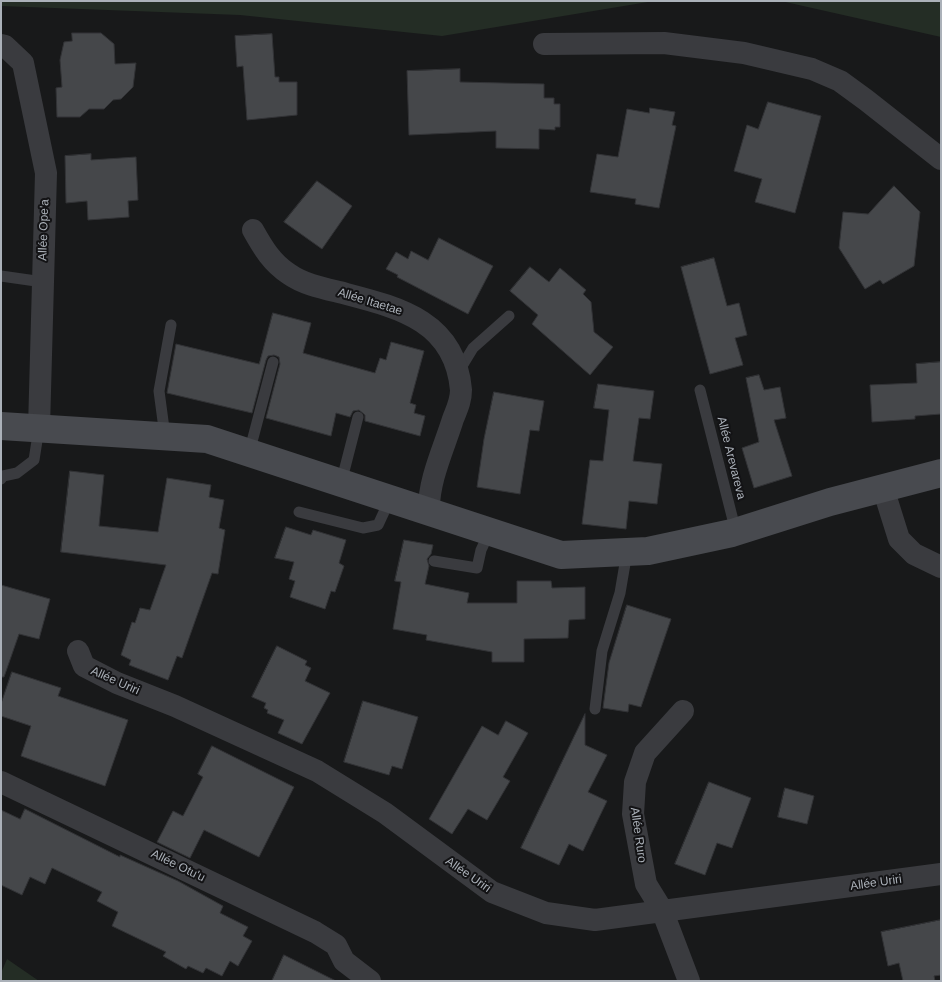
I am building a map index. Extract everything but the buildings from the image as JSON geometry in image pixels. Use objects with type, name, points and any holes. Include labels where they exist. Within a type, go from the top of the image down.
[{"type":"main road","points":[[1,426],[207,439],[341,484],[490,530],[561,555],[648,551],[736,532],[883,488],[941,473]]},
{"type":"street","points":[[544,44],[664,43],[744,54],[812,68],[840,81],[941,159]]},
{"type":"street","name":"Allée Ope'a","points":[[1,45],[5,46],[23,63],[46,173],[39,428]]},
{"type":"street","name":"Allée Itaetae","points":[[254,230],[266,254],[289,275],[311,285],[383,304],[418,317],[433,329],[445,343],[453,357],[458,372],[461,393],[458,408],[432,488],[428,510]]},
{"type":"street","points":[[883,488],[899,539],[914,554],[941,567]]},
{"type":"street","name":"Allée Uriri","points":[[78,651],[84,666],[117,684],[175,706],[317,771],[385,813],[492,892],[546,913],[595,920],[941,874]]},
{"type":"street","name":"Allée Ruro","points":[[683,711],[645,752],[635,782],[633,814],[646,884],[662,910],[689,981]]},
{"type":"street","name":"Allée Otu'u","points":[[1,782],[315,932],[336,945],[344,961],[370,981]]},
{"type":"lane","points":[[1,276],[43,282]]},
{"type":"lane","points":[[458,372],[473,348],[509,316]]},
{"type":"lane","points":[[165,436],[159,391],[171,325]]},
{"type":"lane","points":[[249,453],[273,362]]},
{"type":"lane","name":"Allée Arevareva","points":[[700,390],[736,532]]},
{"type":"lane","points":[[341,484],[358,416]]},
{"type":"lane","points":[[1,479],[3,476],[17,472],[34,460],[39,428]]},
{"type":"lane","points":[[300,512],[363,528],[378,525],[390,499]]},
{"type":"lane","points":[[434,561],[477,568],[481,550],[490,530]]},
{"type":"lane","points":[[595,710],[602,651],[620,593],[627,552]]},
{"type":"shaded area","points":[[1,1],[654,1],[442,36],[240,15],[1,6]]},
{"type":"shaded area","points":[[781,1],[941,1],[941,37]]},
{"type":"shaded area","points":[[7,959],[39,981],[1,981],[1,973]]}]
